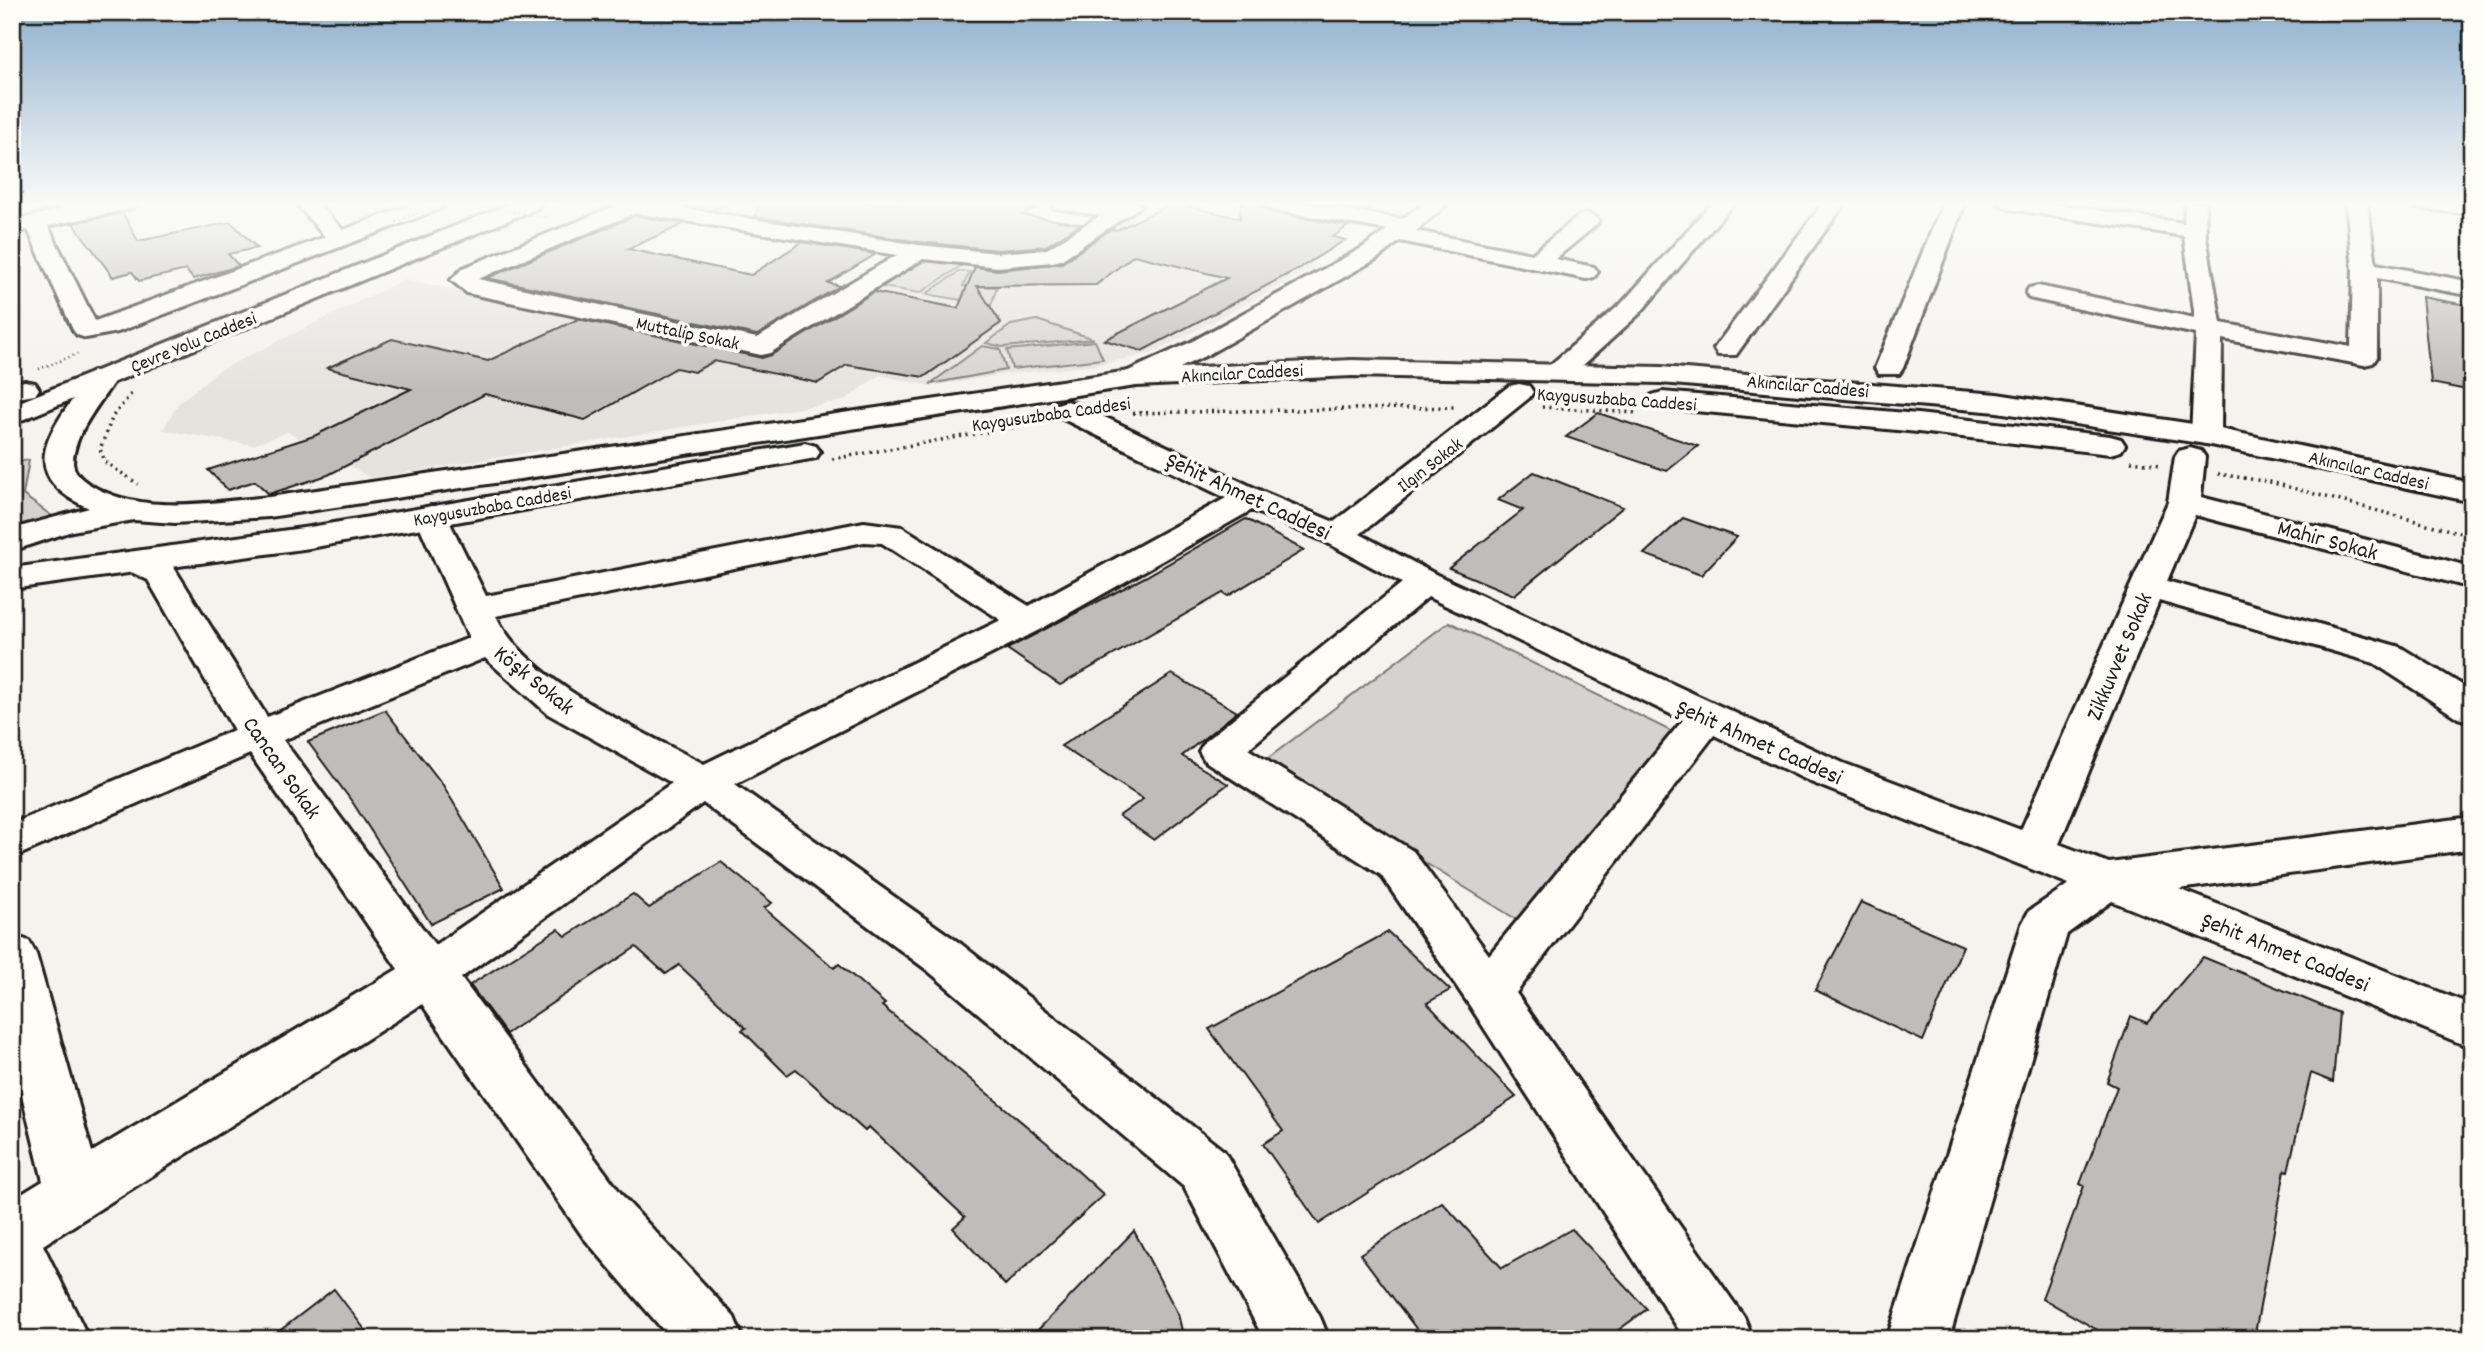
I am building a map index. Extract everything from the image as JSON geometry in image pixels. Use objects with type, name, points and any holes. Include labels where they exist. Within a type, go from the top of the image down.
[{"type":"main road","points":[[48,266],[86,330],[109,327],[268,266]]},
{"type":"main road","name":"Çevre Yolu Caddesi","points":[[17,391],[319,266]]},
{"type":"main road","name":"Çevre Yolu Caddesi","points":[[12,415],[103,377],[336,266]]},
{"type":"main road","name":"Muttalip Sokak","points":[[492,266],[466,277],[465,284],[761,347],[896,266]]},
{"type":"main road","points":[[1136,378],[1200,348],[1341,266]]},
{"type":"main road","points":[[1557,266],[1586,272]]},
{"type":"main road","points":[[1559,372],[1631,307],[1667,266]]},
{"type":"main road","points":[[1727,349],[1788,266]]},
{"type":"main road","points":[[1889,368],[1929,266]]},
{"type":"main road","name":"Zikkuvvet Sokak","points":[[2033,852],[2184,502],[2198,446],[2209,329],[2200,266]]},
{"type":"main road","points":[[2038,293],[2209,329],[2364,357],[2365,269],[2472,289]]},
{"type":"main road","name":"Akıncılar Caddesi","points":[[1136,378],[1352,368],[1661,374],[1886,392],[2024,406],[2198,446],[2472,493]]},
{"type":"main road","name":"Kaygusuzbaba Caddesi","points":[[103,377],[62,447],[58,463],[61,476],[75,490],[110,508],[138,498],[210,512],[269,507],[1136,378]]},
{"type":"main road","name":"Kaygusuzbaba Caddesi","points":[[23,576],[139,563],[1067,410],[1224,393],[1353,389],[1615,397],[1918,423],[2100,443]]},
{"type":"main road","name":"Ilgın Sokak","points":[[1338,535],[1519,392]]},
{"type":"main road","name":"Şehit Ahmet Caddesi","points":[[1067,410],[1250,498],[1338,535],[1425,582],[1706,718],[1828,773],[2108,880],[2472,1027]]},
{"type":"main road","name":"Akıncılar Caddesi","points":[[2100,443],[2198,446],[2308,480],[2472,520]]},
{"type":"main road","points":[[12,541],[43,527],[138,498]]},
{"type":"main road","points":[[12,1232],[430,974],[703,782],[1028,621],[1250,498]]},
{"type":"main road","name":"Mahir Sokak","points":[[2184,502],[2472,578]]},
{"type":"main road","name":"Köşk Sokak","points":[[430,516],[481,626],[562,705],[703,782],[944,957],[1204,1169],[1298,1339]]},
{"type":"main road","points":[[12,842],[258,735],[481,626],[864,532],[890,534],[1028,621]]},
{"type":"main road","name":"Cancan Sokak","points":[[139,563],[161,573],[258,735],[604,1218],[712,1339]]},
{"type":"main road","points":[[1425,582],[1220,751],[1397,863],[1488,992],[1722,1339]]},
{"type":"main road","points":[[2148,587],[2387,654],[2472,709]]},
{"type":"main road","points":[[1488,992],[1706,718]]},
{"type":"main road","points":[[1918,1339],[2046,924],[2108,880],[2212,869],[2472,833]]},
{"type":"main road","points":[[12,954],[75,1193]]},
{"type":"main road","points":[[12,1246],[58,1339]]},
{"type":"path","points":[[138,498],[105,462],[100,449],[113,416],[139,388]]},
{"type":"shaded area","points":[[911,266],[1318,266],[1153,353],[1097,365],[1007,374],[931,386],[880,375],[843,401],[371,478],[288,432],[253,445],[163,430],[178,404],[218,371],[405,279],[762,357]]},
{"type":"shaded area","points":[[915,266],[961,266],[920,293],[882,287]]},
{"type":"shaded area","points":[[960,271],[970,272],[963,286],[997,287],[991,305],[926,294]]},
{"type":"shaded area","points":[[1037,320],[1094,339],[1003,347],[986,343],[1011,325]]},
{"type":"shaded area","points":[[1095,341],[1103,359],[1012,369],[1007,350]]},
{"type":"shaded area","points":[[982,346],[1000,349],[1006,370],[930,384]]},
{"type":"shaded area","points":[[29,460],[23,495],[52,516],[12,532],[12,463]]},
{"type":"shaded area","points":[[1449,622],[1681,736],[1527,926],[1263,762]]},
{"type":"building","points":[[105,266],[239,266],[193,279],[186,270],[139,281],[132,272],[113,277]]},
{"type":"building","points":[[516,266],[709,266],[751,275],[765,266],[856,266],[828,283],[840,286],[757,335],[487,278]]},
{"type":"building","points":[[1034,266],[1120,266],[1096,285],[977,286],[1001,323],[924,377],[847,365],[818,383],[714,361],[694,372],[676,368],[585,420],[485,394],[328,475],[269,494],[255,481],[228,490],[208,470],[314,436],[411,389],[327,368],[392,339],[488,361],[578,319],[762,358],[874,292],[958,308],[975,267],[998,270]]},
{"type":"building","points":[[1179,266],[1303,266],[1142,351],[1104,340],[1227,278]]},
{"type":"building","points":[[2422,297],[2472,306],[2472,391],[2431,383]]},
{"type":"building","points":[[1598,413],[1698,446],[1667,471],[1566,437]]},
{"type":"building","points":[[1534,472],[1623,507],[1514,595],[1449,568],[1523,510],[1498,500]]},
{"type":"building","points":[[1683,518],[1737,537],[1701,575],[1644,554]]},
{"type":"building","points":[[1246,519],[1304,550],[1228,596],[1223,593],[1060,685],[1007,649],[1145,577]]},
{"type":"building","points":[[1172,674],[1237,712],[1182,756],[1228,784],[1154,840],[1119,816],[1143,799],[1061,746]]},
{"type":"building","points":[[385,710],[443,785],[504,888],[431,924],[353,803],[308,742]]},
{"type":"building","points":[[721,862],[772,903],[764,908],[834,968],[839,964],[885,1004],[882,1006],[1047,1143],[1104,1195],[1005,1285],[953,1228],[965,1217],[869,1127],[865,1131],[796,1069],[787,1075],[742,1030],[746,1028],[679,965],[666,974],[636,947],[506,1034],[470,985],[558,929],[566,936],[633,894],[649,908]]},
{"type":"building","points":[[1861,902],[1963,946],[1923,1041],[1815,990]]},
{"type":"building","points":[[1388,932],[1450,990],[1427,1003],[1516,1097],[1319,1224],[1263,1144],[1283,1131],[1209,1029]]},
{"type":"building","points":[[2203,957],[2339,1013],[2333,1082],[2311,1073],[2288,1171],[2285,1170],[2254,1339],[2113,1339],[2042,1298],[2084,1186],[2080,1184],[2117,1087],[2107,1082],[2131,1016],[2147,1023]]},
{"type":"building","points":[[1442,1202],[1502,1268],[1572,1229],[1647,1309],[1606,1339],[1424,1339],[1360,1254]]},
{"type":"building","points":[[1134,1231],[1178,1314],[1184,1339],[1029,1339]]},
{"type":"building","points":[[334,1289],[372,1339],[269,1339]]}]
